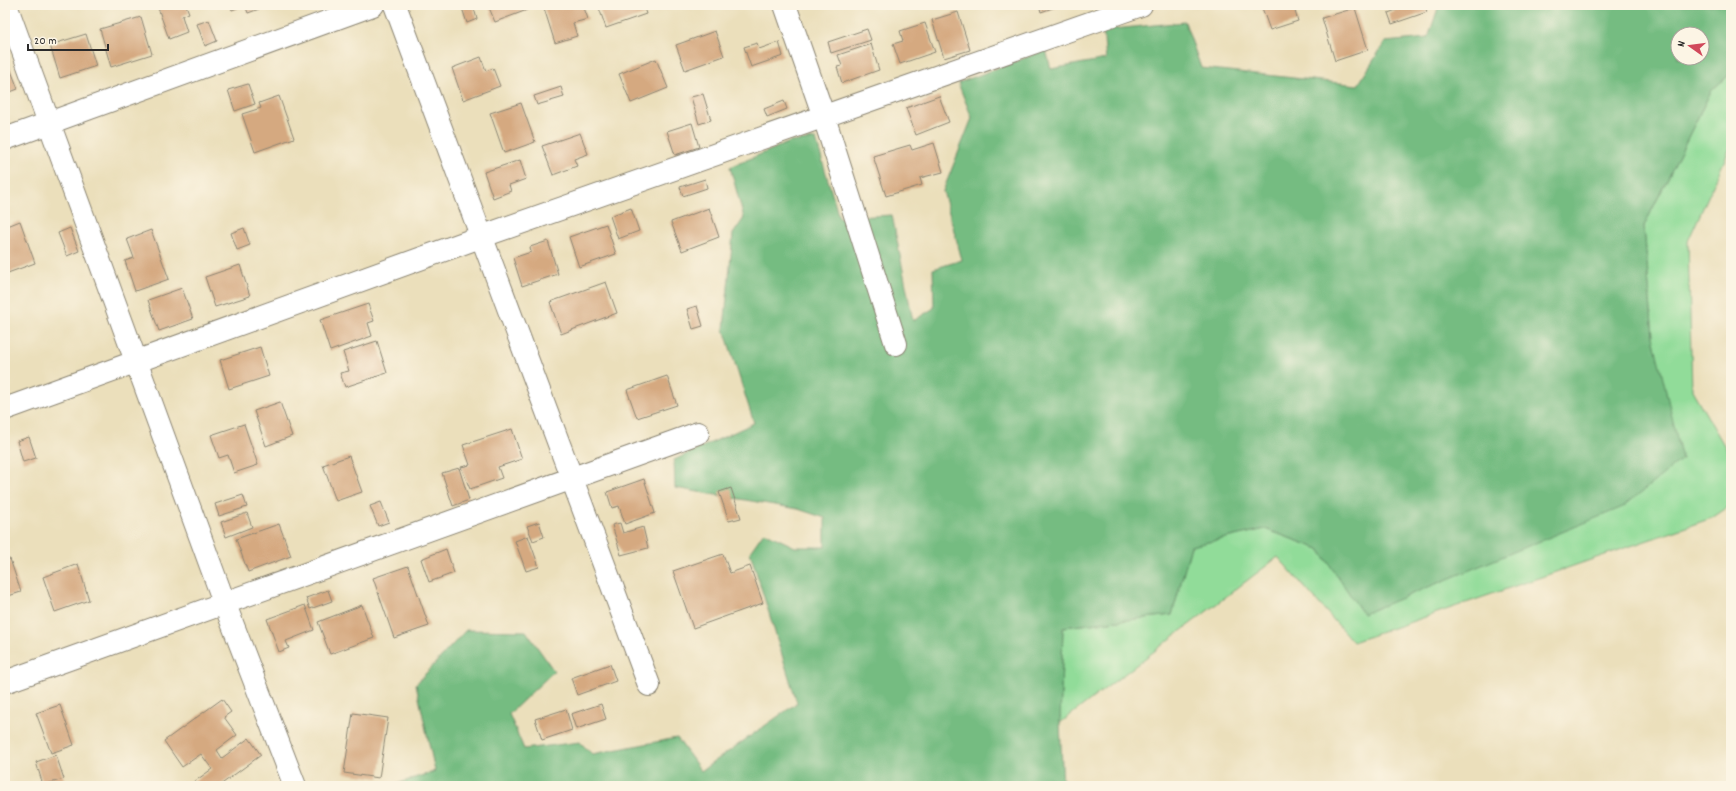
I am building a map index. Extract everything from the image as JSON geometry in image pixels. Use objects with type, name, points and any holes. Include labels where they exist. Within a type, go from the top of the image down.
[{"type":"street","points":[[6,5],[224,602],[295,786]]},
{"type":"street","points":[[5,139],[374,5]]},
{"type":"street","points":[[395,5],[483,236],[649,686]]},
{"type":"street","points":[[785,5],[824,117],[896,344]]},
{"type":"street","points":[[5,409],[483,236],[1141,5]]},
{"type":"street","points":[[5,682],[224,602],[698,434]]},
{"type":"green space","points":[[1439,5],[1731,5],[1731,73],[1711,91],[1644,226],[1653,337],[1682,459],[1623,507],[1363,614],[1319,549],[1265,529],[1191,546],[1172,615],[1063,627],[1060,723],[1063,786],[391,786],[435,771],[416,684],[466,630],[526,631],[554,671],[509,714],[524,749],[580,742],[592,754],[677,738],[701,771],[797,703],[750,552],[764,532],[795,547],[825,547],[825,518],[798,509],[675,488],[674,460],[754,423],[724,329],[733,234],[744,218],[730,167],[790,142],[816,139],[839,218],[892,215],[913,321],[934,308],[933,269],[962,260],[943,191],[972,118],[958,83],[1046,50],[1051,69],[1106,59],[1103,30],[1185,22],[1201,68],[1358,85],[1385,42],[1428,38]]},
{"type":"green space","points":[[1731,73],[1731,146],[1688,241],[1692,390],[1731,457],[1731,505],[1712,518],[1353,642],[1278,557],[1060,723],[1063,627],[1172,615],[1191,546],[1265,529],[1319,549],[1364,614],[1653,337],[1644,226],[1711,91]]},
{"type":"building","points":[[157,5],[186,5],[189,13],[182,16],[187,32],[169,39]]},
{"type":"building","points":[[230,5],[245,5],[232,10]]},
{"type":"building","points":[[245,5],[258,5],[259,9],[248,13]]},
{"type":"building","points":[[461,5],[473,5],[477,19],[467,23]]},
{"type":"building","points":[[488,5],[525,5],[527,10],[495,22]]},
{"type":"building","points":[[543,5],[583,5],[588,19],[573,23],[577,36],[555,43]]},
{"type":"building","points":[[598,5],[643,5],[646,14],[606,28]]},
{"type":"building","points":[[1039,5],[1061,5],[1041,12]]},
{"type":"building","points":[[1261,5],[1293,5],[1298,21],[1270,30]]},
{"type":"building","points":[[1410,5],[1425,5],[1427,12],[1392,24],[1388,13]]},
{"type":"building","points":[[1355,8],[1368,50],[1335,61],[1322,18]]},
{"type":"building","points":[[958,12],[970,50],[944,58],[932,20]]},
{"type":"building","points":[[141,17],[152,54],[111,67],[100,29]]},
{"type":"building","points":[[209,20],[217,41],[205,46],[197,24]]},
{"type":"building","points":[[925,23],[935,52],[900,64],[893,44],[903,41],[900,31]]},
{"type":"building","points":[[867,29],[871,40],[831,53],[828,42]]},
{"type":"building","points":[[715,31],[724,56],[685,70],[676,45]]},
{"type":"building","points":[[86,34],[96,66],[60,78],[50,45]]},
{"type":"building","points":[[779,42],[783,56],[751,67],[744,47],[757,43],[759,49]]},
{"type":"building","points":[[871,44],[879,70],[842,83],[837,67],[842,66],[838,55]]},
{"type":"building","points":[[5,55],[18,89],[5,94]]},
{"type":"building","points":[[481,57],[486,71],[493,68],[500,86],[463,100],[452,68]]},
{"type":"building","points":[[656,59],[668,88],[631,103],[619,74]]},
{"type":"building","points":[[248,84],[255,104],[235,111],[228,90]]},
{"type":"building","points":[[561,87],[564,97],[537,105],[534,96]]},
{"type":"building","points":[[703,94],[711,120],[699,124],[691,97]]},
{"type":"building","points":[[279,96],[294,138],[255,152],[242,114],[261,108],[259,103]]},
{"type":"building","points":[[939,96],[949,122],[916,135],[906,108]]},
{"type":"building","points":[[784,101],[787,109],[767,117],[764,109]]},
{"type":"building","points":[[521,103],[535,142],[504,153],[490,113]]},
{"type":"building","points":[[692,123],[699,147],[675,155],[667,131]]},
{"type":"building","points":[[580,133],[588,154],[574,159],[577,166],[553,175],[542,146]]},
{"type":"building","points":[[934,143],[943,172],[920,178],[922,185],[886,196],[873,156],[910,145],[912,150]]},
{"type":"building","points":[[520,160],[526,179],[509,185],[511,191],[493,198],[484,172]]},
{"type":"building","points":[[705,179],[707,188],[683,196],[680,187]]},
{"type":"building","points":[[631,208],[639,231],[618,239],[610,216]]},
{"type":"building","points":[[709,208],[719,237],[682,251],[671,222]]},
{"type":"building","points":[[20,221],[35,263],[5,274],[5,227]]},
{"type":"building","points":[[606,224],[616,254],[579,267],[569,237]]},
{"type":"building","points":[[70,228],[79,251],[67,256],[58,233]]},
{"type":"building","points":[[244,228],[250,245],[237,250],[231,233]]},
{"type":"building","points":[[151,230],[169,279],[135,291],[125,261],[134,258],[127,239]]},
{"type":"building","points":[[548,241],[558,274],[522,286],[513,258],[531,252],[530,247]]},
{"type":"building","points":[[240,265],[250,296],[215,307],[205,277]]},
{"type":"building","points":[[606,282],[617,313],[561,334],[550,302]]},
{"type":"building","points":[[182,288],[193,319],[159,331],[148,300]]},
{"type":"building","points":[[368,304],[374,321],[368,323],[372,336],[330,351],[320,320]]},
{"type":"building","points":[[697,306],[703,326],[693,329],[687,309]]},
{"type":"building","points":[[377,341],[387,373],[345,387],[340,373],[349,371],[343,352]]},
{"type":"building","points":[[260,347],[269,376],[229,389],[220,360]]},
{"type":"building","points":[[667,376],[677,405],[637,418],[627,390]]},
{"type":"building","points":[[280,402],[292,436],[266,446],[254,411]]},
{"type":"building","points":[[244,424],[258,465],[234,473],[228,455],[219,458],[211,435]]},
{"type":"building","points":[[512,429],[522,459],[498,467],[502,478],[470,489],[461,467],[470,465],[463,445]]},
{"type":"building","points":[[29,437],[36,458],[23,462],[17,441]]},
{"type":"building","points":[[349,456],[362,492],[336,501],[323,465]]},
{"type":"building","points":[[459,468],[469,500],[453,506],[442,473]]},
{"type":"building","points":[[644,479],[655,513],[625,524],[619,506],[612,508],[607,492]]},
{"type":"building","points":[[731,488],[741,518],[729,521],[719,492]]},
{"type":"building","points":[[243,495],[247,507],[219,516],[215,504]]},
{"type":"building","points":[[381,502],[389,522],[378,526],[370,506]]},
{"type":"building","points":[[247,513],[252,527],[226,537],[221,522]]},
{"type":"building","points":[[539,522],[544,537],[533,541],[527,526]]},
{"type":"building","points":[[620,523],[623,533],[643,527],[648,548],[621,555],[612,525]]},
{"type":"building","points":[[279,524],[291,556],[248,572],[236,539]]},
{"type":"building","points":[[528,536],[539,567],[526,571],[515,541]]},
{"type":"building","points":[[446,549],[454,573],[429,582],[421,559]]},
{"type":"building","points":[[723,554],[730,573],[750,566],[763,603],[693,628],[673,571]]},
{"type":"building","points":[[10,559],[21,592],[5,597],[5,560]]},
{"type":"building","points":[[78,564],[89,600],[55,612],[43,577]]},
{"type":"building","points":[[408,566],[429,626],[394,638],[373,578]]},
{"type":"building","points":[[328,590],[332,601],[310,609],[306,598]]},
{"type":"building","points":[[305,605],[314,630],[286,641],[289,648],[279,652],[267,619]]},
{"type":"building","points":[[362,605],[374,638],[330,654],[318,622]]},
{"type":"building","points":[[610,664],[616,681],[577,695],[571,678]]},
{"type":"building","points":[[222,699],[231,712],[224,717],[237,735],[217,750],[222,758],[249,738],[261,755],[219,786],[193,786],[191,784],[212,769],[201,754],[182,767],[164,741]]},
{"type":"building","points":[[601,704],[606,719],[576,729],[571,714]]},
{"type":"building","points":[[60,705],[74,745],[51,753],[36,713]]},
{"type":"building","points":[[566,709],[572,730],[542,740],[535,719]]},
{"type":"building","points":[[353,713],[388,718],[379,778],[344,773]]},
{"type":"building","points":[[56,755],[64,779],[43,785],[36,762]]}]
